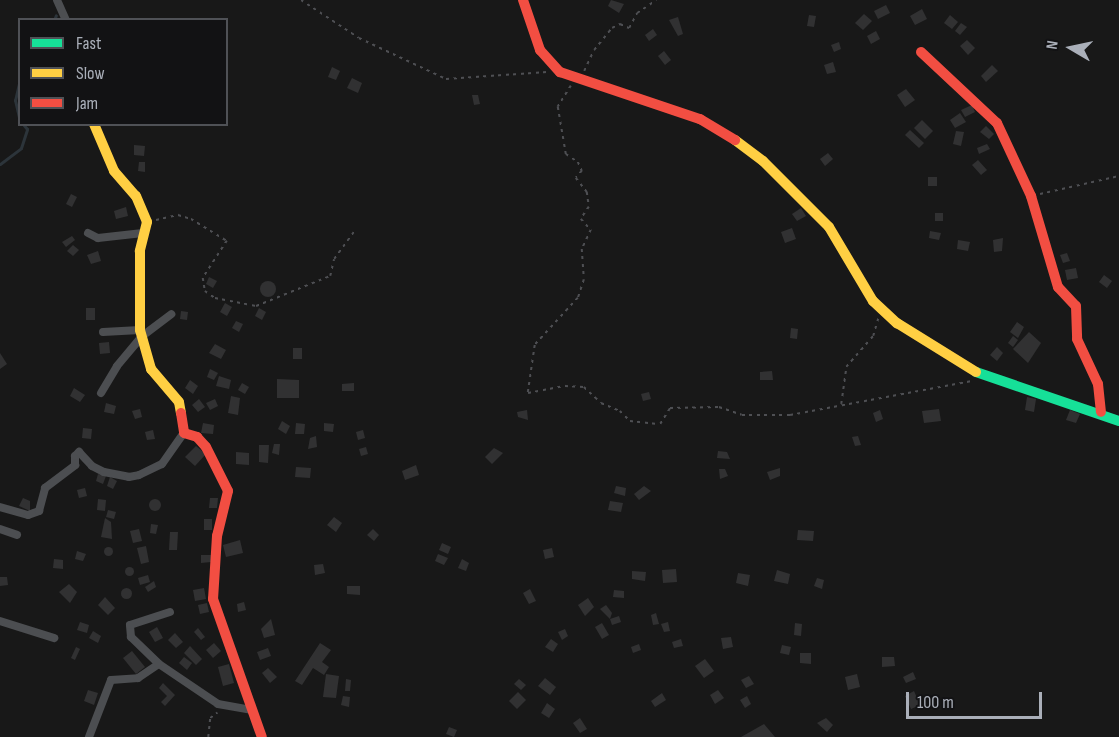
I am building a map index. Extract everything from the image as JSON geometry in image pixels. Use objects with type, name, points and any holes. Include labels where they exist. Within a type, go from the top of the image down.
[{"type":"street","points":[[57,0],[65,18]]},
{"type":"street","points":[[523,0],[540,50],[560,72],[700,119],[740,142],[829,227],[850,268],[881,310],[991,380],[1101,412],[1119,421]]},
{"type":"street","points":[[921,52],[991,114],[1030,196],[1052,272],[1076,306],[1077,339],[1098,384],[1101,412]]},
{"type":"street","points":[[0,507],[28,515],[39,511],[45,488],[75,465],[75,456],[80,452],[92,466],[104,472],[129,477],[139,475],[162,464],[184,433],[179,402],[151,369],[141,334],[145,228],[136,196],[114,171],[95,126]]},
{"type":"street","points":[[88,233],[98,238],[145,228]]},
{"type":"street","points":[[101,393],[141,334],[171,314]]},
{"type":"street","points":[[103,332],[141,334]]},
{"type":"street","points":[[184,433],[197,437],[206,447],[228,491],[217,536],[213,599],[262,737]]},
{"type":"street","points":[[0,529],[17,535]]},
{"type":"street","points":[[170,612],[130,625],[130,637],[159,664],[225,707],[252,710]]},
{"type":"street","points":[[0,621],[54,638]]},
{"type":"street","points":[[89,737],[111,680],[138,678],[159,664]]},
{"type":"path","points":[[301,0],[359,38],[446,79],[560,72]]},
{"type":"path","points":[[656,0],[638,13],[629,28],[620,24],[612,28],[594,50],[578,79],[558,107],[566,154],[578,162],[582,171],[576,178],[587,192],[588,207],[581,219],[591,230],[582,249],[584,280],[578,298],[535,345],[528,393],[565,386],[584,387],[601,404],[621,411],[630,422],[660,424],[670,408],[719,407],[742,415],[769,416],[991,380]]},
{"type":"path","points":[[1030,196],[1119,176]]},
{"type":"path","points":[[145,228],[178,215],[220,235],[227,241],[203,278],[205,291],[216,298],[256,306],[330,276],[334,259],[356,229]]},
{"type":"path","points":[[841,405],[846,367],[873,336],[881,310]]},
{"type":"path","points":[[208,737],[210,718],[225,707]]},
{"type":"building","points":[[611,0],[624,4],[619,13],[608,6]]},
{"type":"building","points":[[886,5],[890,13],[878,19],[874,11]]},
{"type":"building","points":[[922,9],[927,19],[915,25],[910,16]]},
{"type":"building","points":[[864,14],[872,21],[863,30],[855,23]]},
{"type":"building","points":[[809,15],[816,16],[814,27],[807,26]]},
{"type":"building","points":[[950,15],[958,22],[952,29],[944,23]]},
{"type":"building","points":[[678,17],[683,34],[678,36],[669,20]]},
{"type":"building","points":[[961,23],[967,27],[960,35],[955,31]]},
{"type":"building","points":[[653,29],[657,35],[649,41],[645,35]]},
{"type":"building","points":[[876,31],[880,39],[871,44],[867,36]]},
{"type":"building","points":[[967,40],[975,48],[968,55],[960,46]]},
{"type":"building","points":[[839,42],[841,49],[834,52],[831,45]]},
{"type":"building","points":[[664,51],[671,60],[665,65],[658,56]]},
{"type":"building","points":[[833,62],[836,72],[827,74],[824,65]]},
{"type":"building","points":[[992,65],[998,71],[986,82],[981,76]]},
{"type":"building","points":[[332,67],[340,71],[336,80],[328,77]]},
{"type":"building","points":[[352,78],[362,83],[358,93],[347,88]]},
{"type":"building","points":[[906,89],[915,100],[905,107],[897,95]]},
{"type":"building","points":[[472,95],[478,95],[480,104],[474,105]]},
{"type":"building","points":[[972,105],[975,112],[965,117],[961,110]]},
{"type":"building","points":[[960,113],[966,122],[955,128],[950,120]]},
{"type":"building","points":[[922,120],[933,131],[925,139],[914,128]]},
{"type":"building","points":[[986,126],[994,134],[989,139],[980,132]]},
{"type":"building","points":[[910,130],[924,143],[919,148],[905,135]]},
{"type":"building","points":[[956,131],[964,132],[961,146],[953,144]]},
{"type":"building","points":[[987,144],[990,149],[979,154],[977,148]]},
{"type":"building","points":[[134,145],[145,146],[144,156],[134,155]]},
{"type":"building","points":[[828,153],[833,159],[825,166],[820,159]]},
{"type":"building","points":[[978,160],[987,170],[981,175],[972,165]]},
{"type":"building","points":[[139,162],[145,162],[145,172],[138,171]]},
{"type":"building","points":[[928,177],[937,177],[937,186],[928,186]]},
{"type":"building","points":[[71,194],[77,197],[72,207],[66,204]]},
{"type":"building","points":[[126,207],[128,216],[116,219],[114,211]]},
{"type":"building","points":[[801,208],[806,216],[797,221],[792,214]]},
{"type":"building","points":[[935,213],[943,213],[943,221],[935,221]]},
{"type":"building","points":[[792,228],[796,239],[785,243],[781,232]]},
{"type":"building","points":[[930,231],[941,233],[939,240],[929,238]]},
{"type":"building","points":[[72,236],[75,240],[66,247],[62,242]]},
{"type":"building","points":[[1003,238],[1002,251],[994,252],[993,240]]},
{"type":"building","points":[[958,240],[970,242],[968,251],[957,249]]},
{"type":"building","points":[[73,245],[79,250],[73,256],[67,251]]},
{"type":"building","points":[[98,251],[101,261],[91,264],[87,255]]},
{"type":"building","points":[[1067,253],[1070,261],[1063,263],[1060,255]]},
{"type":"building","points":[[1076,268],[1078,278],[1067,280],[1065,270]]},
{"type":"building","points":[[1104,275],[1112,281],[1107,288],[1099,282]]},
{"type":"building","points":[[209,277],[217,281],[213,288],[206,284]]},
{"type":"building","points":[[265,281],[271,281],[276,289],[274,295],[265,297],[260,292],[260,286]]},
{"type":"building","points":[[225,303],[232,307],[227,316],[220,312]]},
{"type":"building","points":[[86,308],[95,308],[95,320],[86,320]]},
{"type":"building","points":[[259,308],[266,312],[262,320],[255,316]]},
{"type":"building","points":[[181,311],[188,312],[187,320],[180,319]]},
{"type":"building","points":[[236,321],[243,324],[239,332],[232,328]]},
{"type":"building","points":[[1017,322],[1024,327],[1018,338],[1010,332]]},
{"type":"building","points":[[791,328],[798,329],[797,339],[790,338]]},
{"type":"building","points":[[1029,332],[1041,343],[1028,363],[1013,349]]},
{"type":"building","points":[[1013,336],[1018,340],[1013,347],[1008,343]]},
{"type":"building","points":[[109,342],[110,353],[100,354],[99,343]]},
{"type":"building","points":[[215,344],[226,350],[221,359],[209,353]]},
{"type":"building","points":[[997,347],[1003,353],[997,361],[990,355]]},
{"type":"building","points":[[293,348],[302,348],[302,359],[293,359]]},
{"type":"building","points":[[0,353],[7,364],[0,369]]},
{"type":"building","points":[[210,369],[218,373],[214,380],[207,377]]},
{"type":"building","points":[[772,371],[773,380],[760,380],[760,372]]},
{"type":"building","points":[[219,376],[231,380],[229,389],[216,386]]},
{"type":"building","points":[[277,379],[299,380],[299,398],[277,398]]},
{"type":"building","points":[[190,380],[198,386],[193,394],[185,388]]},
{"type":"building","points":[[242,383],[249,387],[245,394],[238,390]]},
{"type":"building","points":[[354,383],[354,391],[342,391],[342,384]]},
{"type":"building","points":[[74,388],[85,395],[80,402],[70,396]]},
{"type":"building","points":[[649,392],[651,399],[643,401],[641,394]]},
{"type":"building","points":[[231,396],[240,398],[238,415],[228,413]]},
{"type":"building","points":[[1027,397],[1036,399],[1034,412],[1025,410]]},
{"type":"building","points":[[199,399],[205,407],[198,412],[192,405]]},
{"type":"building","points":[[215,399],[218,406],[210,410],[206,403]]},
{"type":"building","points":[[106,403],[116,406],[114,414],[104,412]]},
{"type":"building","points":[[140,409],[142,417],[135,419],[132,411]]},
{"type":"building","points":[[939,409],[941,421],[924,423],[922,411]]},
{"type":"building","points":[[527,410],[528,420],[518,417],[517,412]]},
{"type":"building","points":[[880,410],[883,419],[876,422],[873,413]]},
{"type":"building","points":[[1070,410],[1080,414],[1076,423],[1066,420]]},
{"type":"building","points":[[282,421],[290,426],[286,434],[278,429]]},
{"type":"building","points":[[203,423],[214,425],[213,434],[201,433]]},
{"type":"building","points":[[296,423],[305,424],[304,434],[295,434]]},
{"type":"building","points":[[324,423],[334,424],[333,432],[324,431]]},
{"type":"building","points":[[83,428],[92,429],[91,439],[82,438]]},
{"type":"building","points":[[153,430],[155,439],[147,440],[145,432]]},
{"type":"building","points":[[363,430],[365,438],[358,440],[356,432]]},
{"type":"building","points":[[316,436],[317,447],[308,449],[310,438]]},
{"type":"building","points":[[858,436],[861,445],[855,446],[852,437]]},
{"type":"building","points":[[274,444],[280,444],[279,455],[272,453]]},
{"type":"building","points":[[259,445],[269,445],[268,463],[259,462]]},
{"type":"building","points":[[196,446],[206,454],[195,466],[185,457]]},
{"type":"building","points":[[366,447],[368,454],[361,456],[359,449]]},
{"type":"building","points":[[494,448],[503,453],[492,464],[485,457]]},
{"type":"building","points":[[718,451],[727,452],[730,459],[717,458]]},
{"type":"building","points":[[236,452],[249,453],[249,465],[236,464]]},
{"type":"building","points":[[416,465],[419,475],[405,480],[402,471]]},
{"type":"building","points":[[296,467],[311,468],[310,478],[295,477]]},
{"type":"building","points":[[780,468],[780,476],[770,480],[767,472]]},
{"type":"building","points":[[719,469],[725,469],[728,476],[720,479]]},
{"type":"building","points":[[98,474],[106,476],[103,484],[96,481]]},
{"type":"building","points":[[110,477],[117,481],[113,489],[107,486]]},
{"type":"building","points":[[616,486],[626,488],[625,496],[614,493]]},
{"type":"building","points":[[644,486],[651,491],[639,500],[634,494]]},
{"type":"building","points":[[85,488],[87,496],[79,498],[77,490]]},
{"type":"building","points":[[23,498],[30,501],[30,511],[19,506]]},
{"type":"building","points":[[210,498],[218,498],[217,508],[209,508]]},
{"type":"building","points":[[98,499],[106,500],[105,511],[97,510]]},
{"type":"building","points":[[157,499],[161,505],[157,511],[153,511],[149,503]]},
{"type":"building","points":[[610,501],[623,503],[621,512],[608,510]]},
{"type":"building","points":[[108,510],[116,512],[114,519],[106,517]]},
{"type":"building","points":[[334,517],[342,523],[336,532],[327,525]]},
{"type":"building","points":[[105,518],[111,522],[112,539],[101,537]]},
{"type":"building","points":[[204,519],[212,519],[212,530],[204,530]]},
{"type":"building","points":[[151,524],[158,525],[156,534],[150,533]]},
{"type":"building","points":[[139,529],[142,541],[133,543],[130,531]]},
{"type":"building","points":[[373,529],[379,535],[374,541],[367,535]]},
{"type":"building","points":[[798,530],[814,531],[813,541],[797,540]]},
{"type":"building","points":[[170,532],[178,532],[177,550],[169,550]]},
{"type":"building","points":[[240,540],[243,553],[226,557],[223,545]]},
{"type":"building","points":[[442,543],[451,547],[448,554],[439,550]]},
{"type":"building","points":[[146,546],[149,562],[141,564],[137,548]]},
{"type":"building","points":[[108,547],[112,551],[108,555],[104,551]]},
{"type":"building","points":[[552,548],[554,557],[545,559],[543,550]]},
{"type":"building","points":[[77,551],[86,554],[83,561],[75,559]]},
{"type":"building","points":[[438,554],[448,558],[444,565],[435,561]]},
{"type":"building","points":[[201,555],[211,555],[211,562],[201,563]]},
{"type":"building","points":[[54,559],[63,560],[63,569],[53,568]]},
{"type":"building","points":[[462,559],[469,563],[466,571],[458,568]]},
{"type":"building","points":[[323,564],[325,573],[315,575],[314,565]]},
{"type":"building","points":[[129,567],[133,571],[129,575],[125,571]]},
{"type":"building","points":[[676,569],[677,582],[663,583],[662,570]]},
{"type":"building","points":[[777,570],[790,574],[788,584],[774,581]]},
{"type":"building","points":[[632,571],[646,572],[645,581],[632,579]]},
{"type":"building","points":[[738,573],[750,575],[748,586],[736,583]]},
{"type":"building","points":[[148,575],[150,582],[140,585],[138,578]]},
{"type":"building","points":[[0,577],[7,577],[8,585],[0,586]]},
{"type":"building","points":[[817,578],[824,580],[822,589],[814,586]]},
{"type":"building","points":[[154,581],[156,587],[148,592],[145,587]]},
{"type":"building","points":[[69,584],[77,592],[70,603],[59,592]]},
{"type":"building","points":[[347,586],[360,586],[360,595],[347,594]]},
{"type":"building","points":[[126,587],[132,593],[126,599],[120,593]]},
{"type":"building","points":[[204,588],[206,599],[195,601],[193,590]]},
{"type":"building","points":[[530,589],[536,601],[529,604],[523,593]]},
{"type":"building","points":[[614,590],[624,591],[624,598],[613,597]]},
{"type":"building","points":[[105,597],[115,608],[108,615],[98,605]]},
{"type":"building","points":[[588,598],[594,607],[585,616],[578,605]]},
{"type":"building","points":[[244,602],[246,610],[238,612],[237,604]]},
{"type":"building","points":[[207,603],[209,612],[200,614],[198,605]]},
{"type":"building","points":[[606,605],[612,613],[610,619],[600,609]]},
{"type":"building","points":[[656,613],[659,624],[653,625],[651,615]]},
{"type":"building","points":[[619,616],[621,622],[612,625],[610,619]]},
{"type":"building","points":[[271,619],[275,635],[264,638],[261,629]]},
{"type":"building","points":[[80,622],[89,625],[87,633],[77,630]]},
{"type":"building","points":[[668,622],[670,631],[664,632],[661,624]]},
{"type":"building","points":[[602,623],[609,635],[602,639],[595,627]]},
{"type":"building","points":[[795,623],[802,624],[801,636],[794,635]]},
{"type":"building","points":[[157,627],[163,638],[155,642],[149,632]]},
{"type":"building","points":[[198,628],[205,637],[201,640],[194,632]]},
{"type":"building","points":[[565,629],[568,636],[562,640],[558,632]]},
{"type":"building","points":[[93,631],[101,636],[98,643],[89,638]]},
{"type":"building","points":[[175,633],[183,642],[176,648],[168,640]]},
{"type":"building","points":[[731,637],[733,647],[723,649],[721,638]]},
{"type":"building","points":[[551,639],[558,644],[553,652],[545,647]]},
{"type":"building","points":[[681,639],[683,646],[674,648],[672,642]]},
{"type":"building","points":[[214,643],[221,651],[213,658],[206,650]]},
{"type":"building","points":[[320,643],[331,650],[322,662],[329,667],[324,675],[313,668],[302,685],[295,681]]},
{"type":"building","points":[[639,644],[641,650],[633,653],[631,647]]},
{"type":"building","points":[[782,645],[791,647],[789,655],[780,653]]},
{"type":"building","points":[[190,646],[202,659],[196,665],[184,653]]},
{"type":"building","points":[[76,647],[80,649],[75,660],[71,658]]},
{"type":"building","points":[[268,648],[271,656],[260,660],[257,652]]},
{"type":"building","points":[[132,651],[145,667],[136,674],[123,658]]},
{"type":"building","points":[[800,653],[811,653],[811,664],[800,663]]},
{"type":"building","points":[[184,657],[192,663],[187,670],[179,663]]},
{"type":"building","points":[[882,657],[894,657],[895,666],[882,667]]},
{"type":"building","points":[[705,659],[714,671],[704,678],[695,666]]},
{"type":"building","points":[[229,664],[234,683],[223,686],[218,667]]},
{"type":"building","points":[[268,668],[277,677],[270,683],[262,673]]},
{"type":"building","points":[[913,672],[916,679],[906,683],[903,677]]},
{"type":"building","points":[[326,674],[339,676],[336,698],[323,697]]},
{"type":"building","points":[[857,674],[860,687],[848,690],[845,677]]},
{"type":"building","points":[[749,676],[754,684],[746,688],[741,680]]},
{"type":"building","points":[[545,678],[556,687],[550,695],[538,686]]},
{"type":"building","points":[[346,679],[351,680],[350,691],[345,691]]},
{"type":"building","points":[[519,679],[526,685],[521,690],[514,684]]},
{"type":"building","points":[[163,683],[175,695],[165,706],[161,702],[167,696],[159,688]]},
{"type":"building","points":[[88,690],[98,693],[94,705],[84,701]]},
{"type":"building","points":[[718,690],[724,698],[715,704],[710,695]]},
{"type":"building","points":[[914,691],[920,705],[911,709],[905,696]]},
{"type":"building","points":[[518,692],[526,700],[517,709],[509,701]]},
{"type":"building","points":[[662,693],[666,700],[655,707],[651,701]]},
{"type":"building","points":[[343,696],[350,697],[349,707],[341,705]]},
{"type":"building","points":[[747,696],[751,704],[745,708],[740,700]]},
{"type":"building","points":[[547,703],[555,709],[549,718],[541,713]]},
{"type":"building","points":[[580,718],[587,729],[580,733],[573,723]]},
{"type":"building","points":[[826,718],[833,725],[827,732],[817,723]]},
{"type":"building","points":[[764,724],[775,737],[741,737]]},
{"type":"building","points":[[449,727],[457,730],[454,737],[446,734]]},
{"type":"waterway","points":[[18,87],[15,100],[18,113]]},
{"type":"waterway","points":[[0,164],[21,148],[27,129],[25,126]]},
{"type":"traffic: fast","points":[[976,372],[1119,421]]},
{"type":"traffic: slow","points":[[95,126],[114,171],[136,196],[147,222],[140,251],[140,330],[151,369],[179,402],[181,413]]},
{"type":"traffic: slow","points":[[735,140],[763,161],[829,227],[873,301],[897,323],[976,372]]},
{"type":"traffic: jam","points":[[523,0],[540,50],[560,72],[700,119],[735,140]]},
{"type":"traffic: jam","points":[[921,52],[997,123],[1031,196],[1058,287],[1076,306],[1077,339],[1098,384],[1101,412]]},
{"type":"traffic: jam","points":[[181,413],[184,433],[197,437],[206,447],[228,491],[217,536],[213,599],[262,737]]}]
